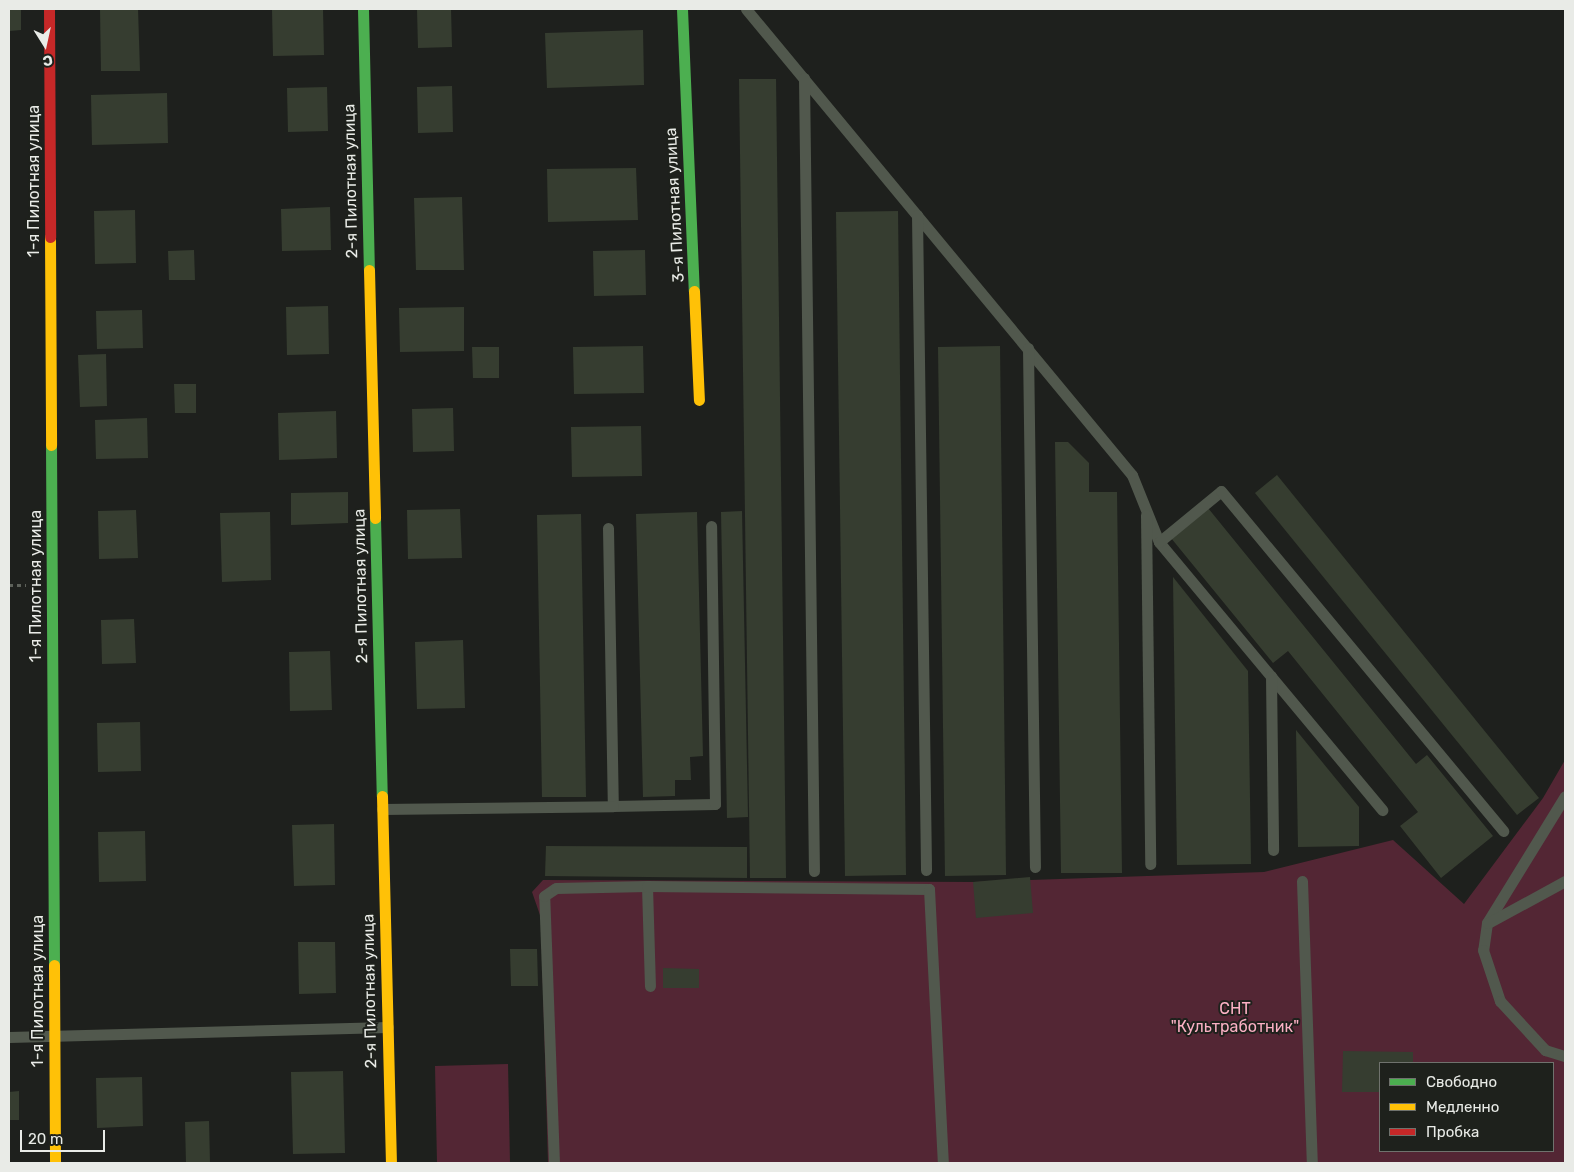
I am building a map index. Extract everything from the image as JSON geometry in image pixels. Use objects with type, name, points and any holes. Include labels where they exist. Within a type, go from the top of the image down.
[{"type":"street","name":"1-я Пилотная улица","points":[[49,9],[55,1163]]},
{"type":"street","name":"2-я Пилотная улица","points":[[364,9],[391,1163]]},
{"type":"street","name":"3-я Пилотная улица","points":[[682,9],[699,400]]},
{"type":"lane","points":[[746,9],[1132,475],[1159,542],[1382,810]]},
{"type":"lane","points":[[804,78],[814,871]]},
{"type":"lane","points":[[917,215],[926,870]]},
{"type":"lane","points":[[1028,348],[1034,867]]},
{"type":"lane","points":[[1159,542],[1221,490],[1503,831]]},
{"type":"lane","points":[[1146,508],[1150,864]]},
{"type":"lane","points":[[382,810],[716,804],[710,526]]},
{"type":"lane","points":[[608,528],[613,806]]},
{"type":"lane","points":[[1271,676],[1273,850]]},
{"type":"lane","points":[[1565,796],[1487,923],[1483,950],[1500,1001],[1545,1050],[1565,1056]]},
{"type":"lane","points":[[1302,881],[1312,1163]]},
{"type":"lane","points":[[1487,923],[1565,881]]},
{"type":"lane","points":[[646,886],[650,986]]},
{"type":"lane","points":[[554,1163],[544,896],[556,888],[646,886],[929,889],[943,1163]]},
{"type":"lane","points":[[9,1037],[388,1027]]},
{"type":"green space","name":"СНТ \"Культработник\"","points":[[1565,760],[1565,1163],[548,1163],[541,918],[532,892],[543,880],[973,882],[1264,872],[1393,840],[1464,904],[1543,798]]},
{"type":"green space","points":[[508,1064],[510,1163],[437,1163],[435,1066]]},
{"type":"building","points":[[9,9],[21,9],[21,30],[9,31]]},
{"type":"building","points":[[100,9],[138,9],[140,71],[101,71]]},
{"type":"building","points":[[272,9],[323,9],[324,55],[273,56]]},
{"type":"building","points":[[417,9],[451,9],[452,47],[418,48]]},
{"type":"building","points":[[643,30],[644,85],[547,88],[545,33]]},
{"type":"building","points":[[739,79],[776,79],[786,878],[750,878]]},
{"type":"building","points":[[452,86],[453,132],[418,133],[417,87]]},
{"type":"building","points":[[327,87],[328,131],[288,132],[287,88]]},
{"type":"building","points":[[167,93],[168,143],[92,145],[91,95]]},
{"type":"building","points":[[636,168],[638,220],[548,222],[547,169]]},
{"type":"building","points":[[462,197],[464,270],[416,270],[414,198]]},
{"type":"building","points":[[330,207],[331,250],[282,251],[281,209]]},
{"type":"building","points":[[135,210],[136,263],[95,264],[94,211]]},
{"type":"building","points":[[898,211],[906,875],[845,876],[836,212]]},
{"type":"building","points":[[194,250],[195,280],[169,280],[168,251]]},
{"type":"building","points":[[645,250],[646,295],[594,296],[593,251]]},
{"type":"building","points":[[328,306],[329,354],[287,355],[286,307]]},
{"type":"building","points":[[464,307],[464,351],[400,352],[399,308]]},
{"type":"building","points":[[142,310],[143,348],[97,349],[96,311]]},
{"type":"building","points":[[643,346],[644,393],[574,394],[573,347]]},
{"type":"building","points":[[1000,346],[1006,875],[945,876],[938,347]]},
{"type":"building","points":[[472,347],[499,347],[499,378],[473,378]]},
{"type":"building","points":[[106,354],[107,406],[80,407],[78,355]]},
{"type":"building","points":[[174,384],[196,384],[196,413],[175,413]]},
{"type":"building","points":[[453,408],[454,451],[413,452],[412,409]]},
{"type":"building","points":[[336,411],[337,458],[279,460],[278,413]]},
{"type":"building","points":[[147,418],[148,458],[96,459],[95,420]]},
{"type":"building","points":[[641,426],[642,476],[572,477],[571,427]]},
{"type":"building","points":[[1055,442],[1068,442],[1089,463],[1089,492],[1117,492],[1122,873],[1061,873]]},
{"type":"building","points":[[1277,475],[1539,798],[1517,815],[1255,493]]},
{"type":"building","points":[[348,492],[348,523],[291,525],[291,493]]},
{"type":"building","points":[[1208,508],[1416,764],[1427,755],[1493,836],[1441,878],[1400,826],[1418,812],[1288,651],[1273,663],[1171,538]]},
{"type":"building","points":[[460,509],[462,558],[408,559],[407,510]]},
{"type":"building","points":[[136,510],[138,558],[99,559],[98,511]]},
{"type":"building","points":[[742,511],[748,817],[727,818],[721,512]]},
{"type":"building","points":[[270,512],[271,580],[222,582],[220,513]]},
{"type":"building","points":[[697,512],[703,756],[690,757],[691,780],[675,780],[675,796],[643,797],[636,514]]},
{"type":"building","points":[[581,514],[586,797],[542,797],[537,515]]},
{"type":"building","points":[[1173,577],[1248,671],[1251,864],[1177,865]]},
{"type":"building","points":[[134,619],[136,663],[102,664],[101,620]]},
{"type":"building","points":[[463,640],[465,708],[417,709],[415,642]]},
{"type":"building","points":[[330,651],[332,710],[290,711],[289,652]]},
{"type":"building","points":[[140,722],[141,771],[98,772],[97,723]]},
{"type":"building","points":[[1296,730],[1359,807],[1359,846],[1298,847]]},
{"type":"building","points":[[334,824],[335,885],[294,886],[292,825]]},
{"type":"building","points":[[145,831],[146,881],[99,882],[98,832]]},
{"type":"building","points":[[546,846],[747,847],[747,878],[545,876]]},
{"type":"building","points":[[1030,877],[1033,913],[976,918],[973,882]]},
{"type":"building","points":[[298,942],[335,942],[336,993],[299,994]]},
{"type":"building","points":[[510,949],[537,949],[538,986],[511,986]]},
{"type":"building","points":[[663,968],[699,969],[699,988],[663,988]]},
{"type":"building","points":[[1343,1051],[1413,1052],[1413,1062],[1379,1062],[1379,1092],[1342,1092]]},
{"type":"building","points":[[343,1071],[345,1153],[293,1154],[291,1072]]},
{"type":"building","points":[[142,1077],[143,1126],[97,1128],[96,1078]]},
{"type":"building","points":[[19,1091],[19,1120],[9,1120],[9,1092]]},
{"type":"building","points":[[209,1121],[210,1163],[186,1163],[185,1122]]},
{"type":"traffic: fast","points":[[363,9],[369,270]]},
{"type":"traffic: fast","points":[[682,9],[694,291]]},
{"type":"traffic: fast","points":[[51,445],[54,965]]},
{"type":"traffic: fast","points":[[375,518],[382,796]]},
{"type":"traffic: slow","points":[[50,237],[51,445]]},
{"type":"traffic: slow","points":[[369,270],[375,518]]},
{"type":"traffic: slow","points":[[694,291],[699,400]]},
{"type":"traffic: slow","points":[[382,796],[391,1163]]},
{"type":"traffic: slow","points":[[54,965],[55,1163]]},
{"type":"traffic: jam","points":[[49,9],[50,237]]}]
